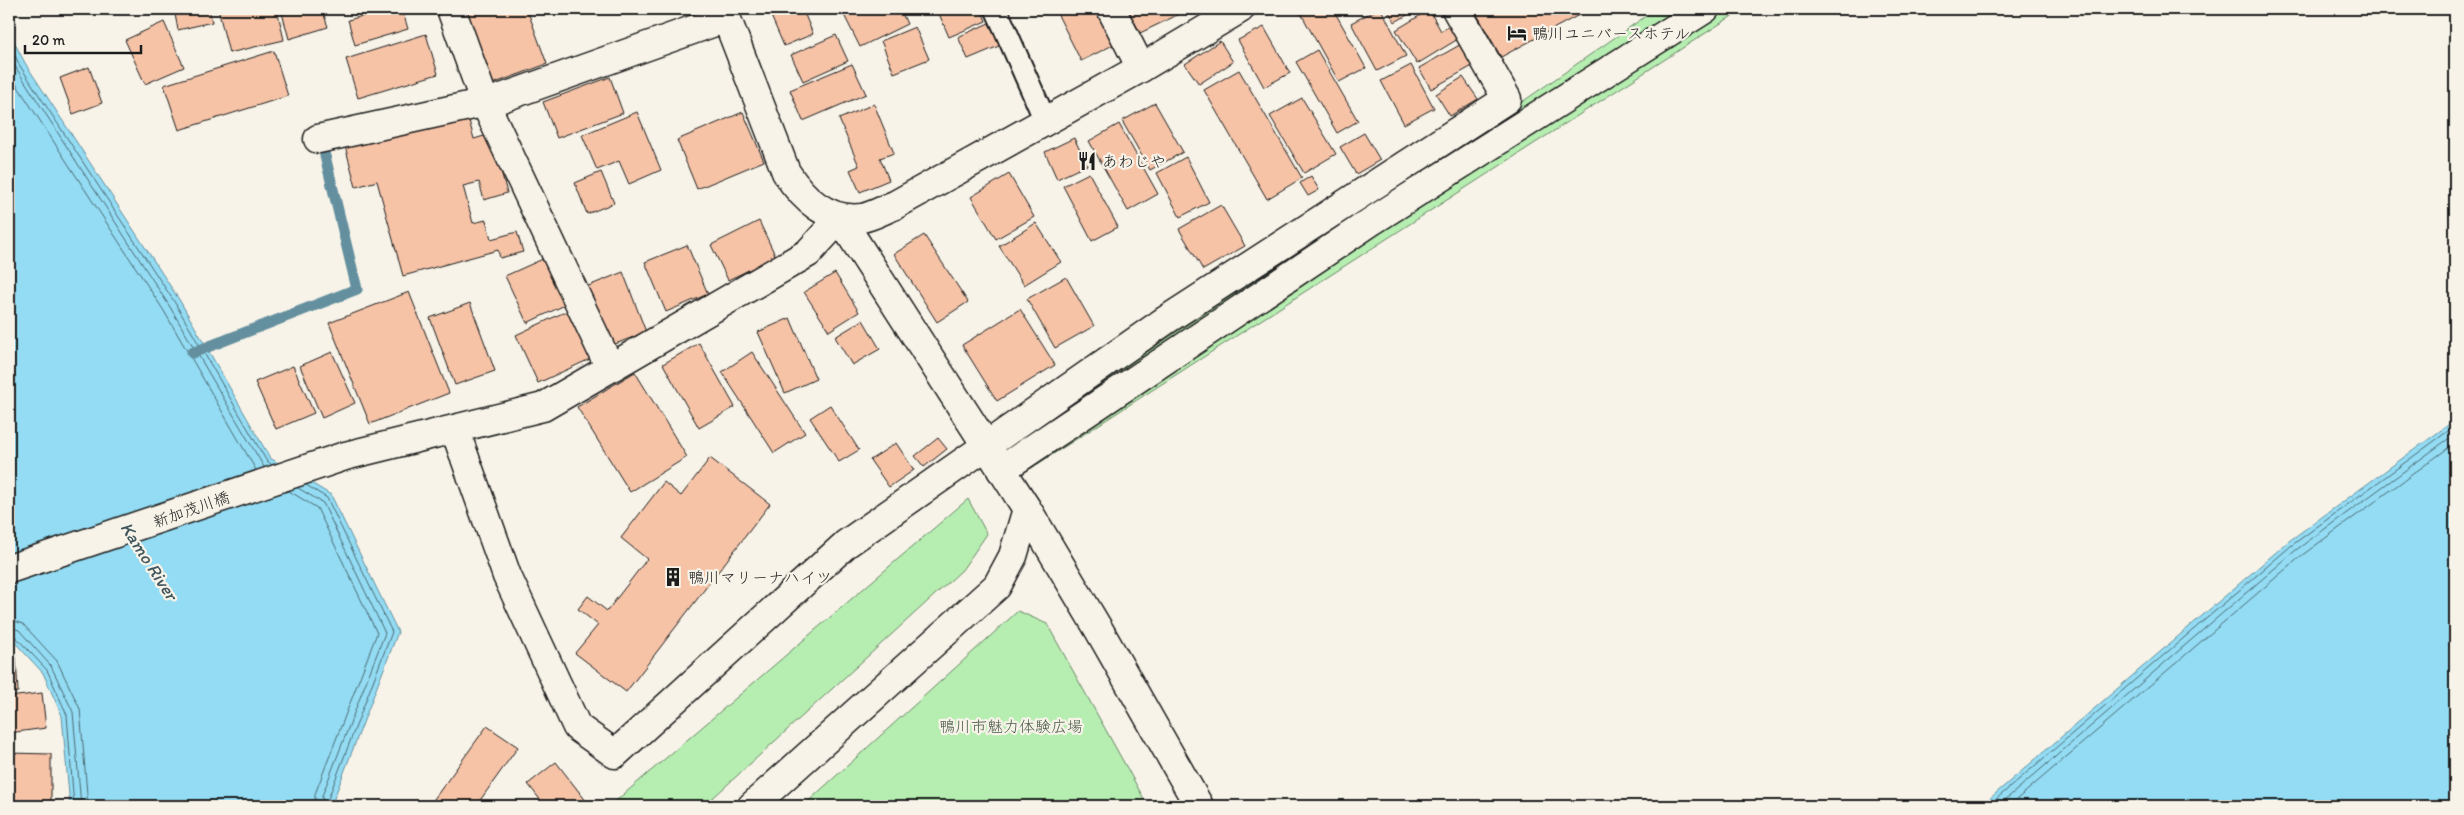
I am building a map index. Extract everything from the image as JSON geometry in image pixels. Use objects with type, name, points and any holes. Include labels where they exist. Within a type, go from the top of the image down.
[{"type":"street","points":[[451,9],[485,103],[610,368]]},
{"type":"street","points":[[1110,9],[1141,68]]},
{"type":"street","points":[[318,139],[485,103],[725,14],[786,172],[796,188],[823,211],[840,218],[864,218],[895,205],[1141,68],[1240,9]]},
{"type":"street","points":[[455,430],[506,576],[577,728],[616,754],[846,544],[1166,320],[1507,99],[1456,9]]},
{"type":"street","points":[[1001,470],[1372,221],[1705,9]]},
{"type":"street","points":[[840,218],[1027,509],[1099,630],[1199,806]]},
{"type":"street","name":"新加茂川橋","points":[[9,569],[345,456],[543,407],[808,253],[840,218]]},
{"type":"street","points":[[752,806],[997,586],[1013,556],[1027,509]]},
{"type":"lane","points":[[996,9],[1045,120]]},
{"type":"green space","points":[[1656,9],[1743,9],[1030,469],[1019,437],[1512,109]]},
{"type":"green space","points":[[968,499],[987,534],[962,570],[704,806],[610,806]]},
{"type":"green space","name":"鴨川市魅力体験広場","points":[[1018,611],[1047,624],[1148,806],[803,806]]},
{"type":"water","name":"Kamo River","points":[[9,32],[25,63],[180,301],[270,458],[331,495],[398,632],[333,801],[336,806],[70,806],[62,716],[43,673],[9,636]]},
{"type":"water","points":[[2455,420],[2455,806],[1981,806],[2289,541]]},
{"type":"building","points":[[174,9],[209,9],[212,22],[178,30]]},
{"type":"building","points":[[218,9],[277,9],[284,40],[229,53]]},
{"type":"building","points":[[281,9],[322,9],[328,27],[289,39]]},
{"type":"building","points":[[388,9],[402,9],[408,29],[355,45],[348,20]]},
{"type":"building","points":[[458,9],[527,9],[547,64],[487,86]]},
{"type":"building","points":[[768,9],[819,9],[805,15],[813,34],[784,46]]},
{"type":"building","points":[[841,9],[900,9],[907,24],[860,47]]},
{"type":"building","points":[[937,9],[981,9],[986,21],[949,37]]},
{"type":"building","points":[[1055,9],[1100,9],[1117,43],[1081,61]]},
{"type":"building","points":[[1128,9],[1188,9],[1188,10],[1140,33]]},
{"type":"building","points":[[1333,9],[1366,68],[1339,82],[1299,10]]},
{"type":"building","points":[[1381,9],[1406,56],[1377,71],[1351,23]]},
{"type":"building","points":[[1387,9],[1418,9],[1395,22]]},
{"type":"building","name":"鴨川ユニバースホテル","points":[[1474,9],[1590,9],[1501,57]]},
{"type":"building","points":[[1429,10],[1441,31],[1455,23],[1463,36],[1417,64],[1396,30]]},
{"type":"building","points":[[164,22],[184,67],[145,84],[125,40]]},
{"type":"building","points":[[989,23],[999,46],[968,59],[958,37]]},
{"type":"building","points":[[915,27],[929,59],[894,73],[881,41]]},
{"type":"building","points":[[1264,27],[1290,73],[1264,87],[1238,40]]},
{"type":"building","points":[[426,34],[438,74],[358,98],[346,59]]},
{"type":"building","points":[[836,35],[848,61],[803,81],[791,55]]},
{"type":"building","points":[[1220,41],[1233,62],[1199,84],[1185,64]]},
{"type":"building","points":[[1465,42],[1476,64],[1431,89],[1419,68]]},
{"type":"building","points":[[1317,50],[1358,121],[1337,133],[1296,62]]},
{"type":"building","points":[[274,51],[288,96],[179,130],[164,85]]},
{"type":"building","points":[[852,64],[866,94],[803,121],[790,90]]},
{"type":"building","points":[[1411,65],[1434,108],[1404,124],[1381,81]]},
{"type":"building","points":[[89,67],[102,103],[73,114],[60,78]]},
{"type":"building","points":[[1239,70],[1302,178],[1267,199],[1204,90]]},
{"type":"building","points":[[610,77],[623,113],[557,138],[543,102]]},
{"type":"building","points":[[1463,77],[1478,99],[1450,116],[1436,94]]},
{"type":"building","points":[[1302,98],[1336,154],[1304,173],[1270,116]]},
{"type":"building","points":[[1155,103],[1183,152],[1150,170],[1122,121]]},
{"type":"building","points":[[874,104],[894,153],[880,158],[889,180],[860,192],[850,170],[859,166],[839,119]]},
{"type":"building","points":[[637,112],[661,170],[629,184],[619,161],[597,170],[582,135]]},
{"type":"building","points":[[743,112],[764,161],[697,189],[677,140]]},
{"type":"building","points":[[467,113],[474,139],[491,134],[507,193],[484,200],[479,182],[463,186],[473,223],[486,220],[491,239],[517,232],[523,252],[500,258],[498,250],[403,276],[377,181],[356,187],[345,146]]},
{"type":"building","points":[[1119,124],[1158,194],[1128,211],[1089,141]]},
{"type":"building","points":[[1364,133],[1380,160],[1356,174],[1340,147]]},
{"type":"building","points":[[1074,138],[1087,165],[1057,179],[1045,152]]},
{"type":"building","points":[[1186,157],[1209,202],[1180,217],[1157,173]]},
{"type":"building","points":[[601,172],[614,203],[587,214],[575,183]]},
{"type":"building","points":[[1089,173],[1118,227],[1092,241],[1063,186]]},
{"type":"building","points":[[1009,174],[1034,217],[996,239],[971,197]]},
{"type":"building","points":[[1311,176],[1319,190],[1308,196],[1300,183]]},
{"type":"building","points":[[1221,205],[1245,246],[1203,270],[1179,229]]},
{"type":"building","points":[[759,221],[776,257],[728,280],[711,245]]},
{"type":"building","points":[[1036,223],[1061,262],[1024,285],[999,246]]},
{"type":"building","points":[[924,235],[968,302],[937,322],[894,254]]},
{"type":"building","points":[[687,245],[708,294],[666,312],[645,262]]},
{"type":"building","points":[[545,258],[567,304],[527,323],[505,276]]},
{"type":"building","points":[[623,272],[646,332],[610,346],[586,287]]},
{"type":"building","points":[[835,273],[859,312],[829,331],[804,292]]},
{"type":"building","points":[[1066,277],[1094,326],[1055,348],[1027,299]]},
{"type":"building","points":[[409,292],[449,393],[370,424],[329,323]]},
{"type":"building","points":[[470,303],[495,371],[455,385],[430,318]]},
{"type":"building","points":[[1020,309],[1055,365],[997,401],[962,345]]},
{"type":"building","points":[[567,311],[590,359],[538,383],[516,335]]},
{"type":"building","points":[[790,318],[816,379],[785,393],[758,332]]},
{"type":"building","points":[[863,320],[880,349],[852,365],[835,337]]},
{"type":"building","points":[[699,343],[735,407],[699,428],[663,364]]},
{"type":"building","points":[[332,352],[355,403],[322,418],[300,366]]},
{"type":"building","points":[[752,352],[805,433],[774,453],[722,372]]},
{"type":"building","points":[[293,366],[314,413],[276,429],[255,382]]},
{"type":"building","points":[[635,372],[687,457],[630,492],[577,407]]},
{"type":"building","points":[[830,405],[859,450],[839,462],[810,418]]},
{"type":"building","points":[[938,438],[947,449],[924,467],[915,456]]},
{"type":"building","points":[[896,443],[914,470],[889,487],[870,460]]},
{"type":"building","name":"鴨川マリーナハイツ","points":[[710,458],[770,504],[626,692],[575,653],[598,625],[578,609],[588,596],[607,611],[647,559],[621,538],[664,482],[681,496]]},
{"type":"building","points":[[9,657],[16,657],[18,692],[9,693]]},
{"type":"building","points":[[42,693],[46,728],[9,733],[9,697]]},
{"type":"building","points":[[487,726],[518,747],[476,806],[429,806]]},
{"type":"building","points":[[9,753],[51,754],[51,806],[9,806]]},
{"type":"building","points":[[556,762],[590,806],[545,806],[528,784]]},
{"type":"waterway","points":[[192,353],[357,289],[325,156]]},
{"type":"place","name":"鴨川ユニバースホテル","points":[[1517,33]]},
{"type":"place","name":"あわじや","points":[[1087,161]]},
{"type":"place","name":"鴨川マリーナハイツ","points":[[673,577]]}]
